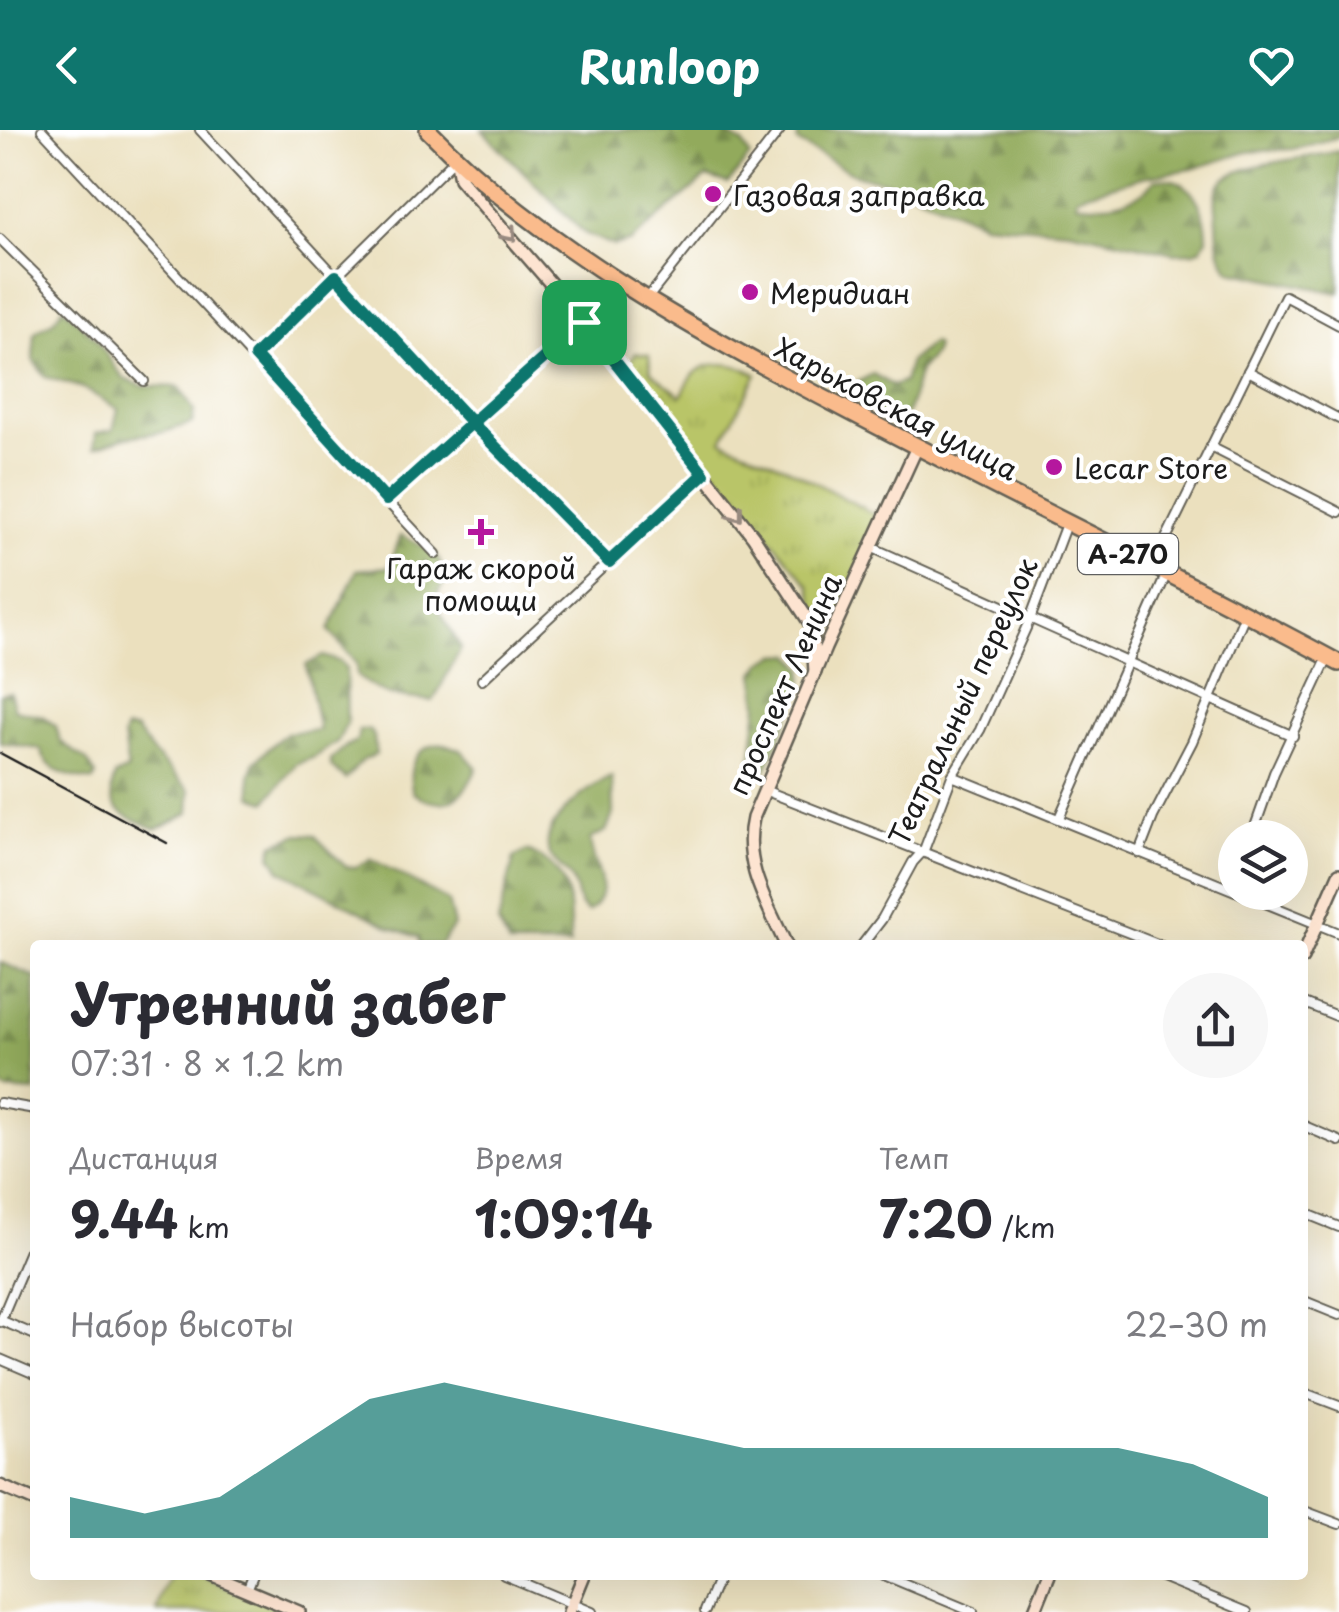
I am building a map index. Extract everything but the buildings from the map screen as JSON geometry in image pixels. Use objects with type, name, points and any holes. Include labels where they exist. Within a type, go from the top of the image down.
[{"type":"highway","name":"Харьковская улица","points":[[428,130],[456,158],[532,218],[648,299],[731,350],[1334,660]]},
{"type":"main road","name":"Харьковская улица","points":[[456,158],[460,179],[584,322],[798,601],[812,626],[816,648],[814,672]]},
{"type":"main road","name":"проспект Ленина","points":[[784,940],[750,862],[748,837],[814,672],[916,447]]},
{"type":"main road","points":[[1308,944],[1339,874]]},
{"type":"main road","points":[[0,1486],[30,1499]]},
{"type":"main road","points":[[223,1580],[299,1612]]},
{"type":"main road","points":[[570,1608],[582,1580]]},
{"type":"main road","points":[[1034,1612],[1047,1580]]},
{"type":"street","points":[[42,130],[436,554]]},
{"type":"street","points":[[200,130],[472,423],[609,562]]},
{"type":"street","points":[[648,299],[780,130]]},
{"type":"street","points":[[255,356],[456,158]]},
{"type":"street","points":[[0,239],[144,381]]},
{"type":"street","points":[[1059,818],[1210,447],[1285,296],[1339,325]]},
{"type":"street","points":[[386,500],[584,322]]},
{"type":"street","points":[[1248,371],[1339,419]]},
{"type":"street","points":[[1210,447],[1339,512]]},
{"type":"street","points":[[482,680],[704,474]]},
{"type":"street","name":"Театральный переулок","points":[[866,940],[882,920],[912,862],[924,850],[952,776],[980,730],[1030,620],[1066,524]]},
{"type":"street","points":[[872,547],[1293,736]]},
{"type":"street","points":[[1140,853],[1246,612]]},
{"type":"street","points":[[1257,820],[1274,773],[1334,660]]},
{"type":"street","points":[[952,776],[1218,883]]},
{"type":"street","points":[[764,790],[1148,940]]},
{"type":"street","points":[[1284,910],[1339,933]]},
{"type":"street","points":[[1308,1004],[1339,1017]]},
{"type":"street","points":[[0,1104],[30,1108]]},
{"type":"street","points":[[1308,1128],[1339,1141]]},
{"type":"street","points":[[1308,1214],[1339,1227]]},
{"type":"street","points":[[30,1251],[0,1321],[30,1334]]},
{"type":"street","points":[[1308,1302],[1339,1315]]},
{"type":"street","points":[[0,1360],[30,1372]]},
{"type":"street","points":[[1308,1394],[1339,1406]]},
{"type":"street","points":[[1308,1512],[1339,1524]]},
{"type":"street","points":[[247,1590],[251,1580]]},
{"type":"street","points":[[514,1580],[570,1608],[592,1612]]},
{"type":"street","points":[[706,1611],[718,1580]]},
{"type":"street","points":[[896,1580],[973,1612]]},
{"type":"street","points":[[1169,1580],[1247,1612]]},
{"type":"green space","points":[[482,130],[721,130],[743,144],[750,156],[728,184],[707,177],[631,241],[614,246],[584,233]]},
{"type":"green space","points":[[799,130],[1339,130],[1339,137],[1293,149],[1247,152],[1077,196],[1076,202],[1107,204],[1140,193],[1154,180],[1177,181],[1194,195],[1204,216],[1207,239],[1195,252],[1174,253],[1069,230],[983,223],[892,183],[856,175],[797,142]]},
{"type":"green space","points":[[1339,151],[1339,293],[1231,271],[1218,241],[1216,201],[1221,183],[1229,176],[1258,166]]},
{"type":"green space","points":[[63,307],[95,338],[124,379],[143,386],[179,387],[194,411],[192,423],[94,448],[96,433],[113,430],[118,409],[83,388],[45,377],[33,360],[35,332],[53,321]]},
{"type":"green space","points":[[932,343],[935,351],[918,374],[910,406],[900,423],[893,423],[858,398],[856,383],[873,374],[893,386],[904,382],[910,361]]},
{"type":"green space","points":[[635,353],[649,355],[651,372],[681,396],[694,374],[709,366],[734,366],[757,374],[722,440],[786,467],[883,519],[825,648],[810,586],[648,391],[630,362]]},
{"type":"green space","points":[[401,535],[436,554],[447,577],[434,601],[461,648],[433,701],[392,696],[367,684],[357,676],[356,664],[329,630],[357,570],[389,567]]},
{"type":"green space","points":[[792,654],[804,669],[803,684],[764,774],[757,778],[751,765],[758,706],[755,673],[762,663],[776,655]]},
{"type":"green space","points":[[323,656],[341,662],[346,669],[347,723],[338,741],[296,764],[266,802],[252,796],[250,775],[255,761],[286,733],[319,730],[306,665]]},
{"type":"green space","points":[[10,692],[15,710],[42,716],[56,726],[60,741],[87,761],[96,775],[93,781],[54,769],[40,749],[0,743],[0,694]]},
{"type":"green space","points":[[126,729],[136,730],[190,791],[189,813],[156,829],[120,812],[112,798],[112,788],[115,776],[128,770],[123,736]]},
{"type":"green space","points":[[359,730],[369,730],[374,736],[376,754],[362,761],[346,779],[331,767],[331,760],[357,741]]},
{"type":"green space","points":[[444,744],[461,750],[477,768],[459,795],[435,802],[413,793],[412,766],[426,748]]},
{"type":"green space","points":[[612,777],[613,814],[606,831],[590,839],[602,887],[601,895],[588,912],[571,879],[549,854],[548,838],[570,806]]},
{"type":"green space","points":[[299,834],[314,835],[346,867],[356,867],[371,859],[448,901],[454,926],[444,940],[419,940],[392,928],[280,870],[271,855],[274,844]]},
{"type":"green space","points":[[527,851],[542,859],[561,878],[569,901],[570,940],[506,940],[498,923],[514,858]]},
{"type":"green space","points":[[0,962],[30,975],[30,1092],[0,1086]]},
{"type":"green space","points":[[168,1580],[212,1580],[289,1612],[157,1612]]},
{"type":"railway","points":[[0,753],[167,843]]},
{"type":"place","name":"Газовая заправка","points":[[713,194]]},
{"type":"place","name":"Меридиан","points":[[750,292]]},
{"type":"place","name":"Lecar Store","points":[[1054,467]]},
{"type":"place","name":"Гараж скорой помощи","points":[[481,532]]},
{"type":"route","points":[[584,322],[472,423],[386,500],[255,356],[336,276],[472,423],[609,562],[704,474],[584,322]]}]
